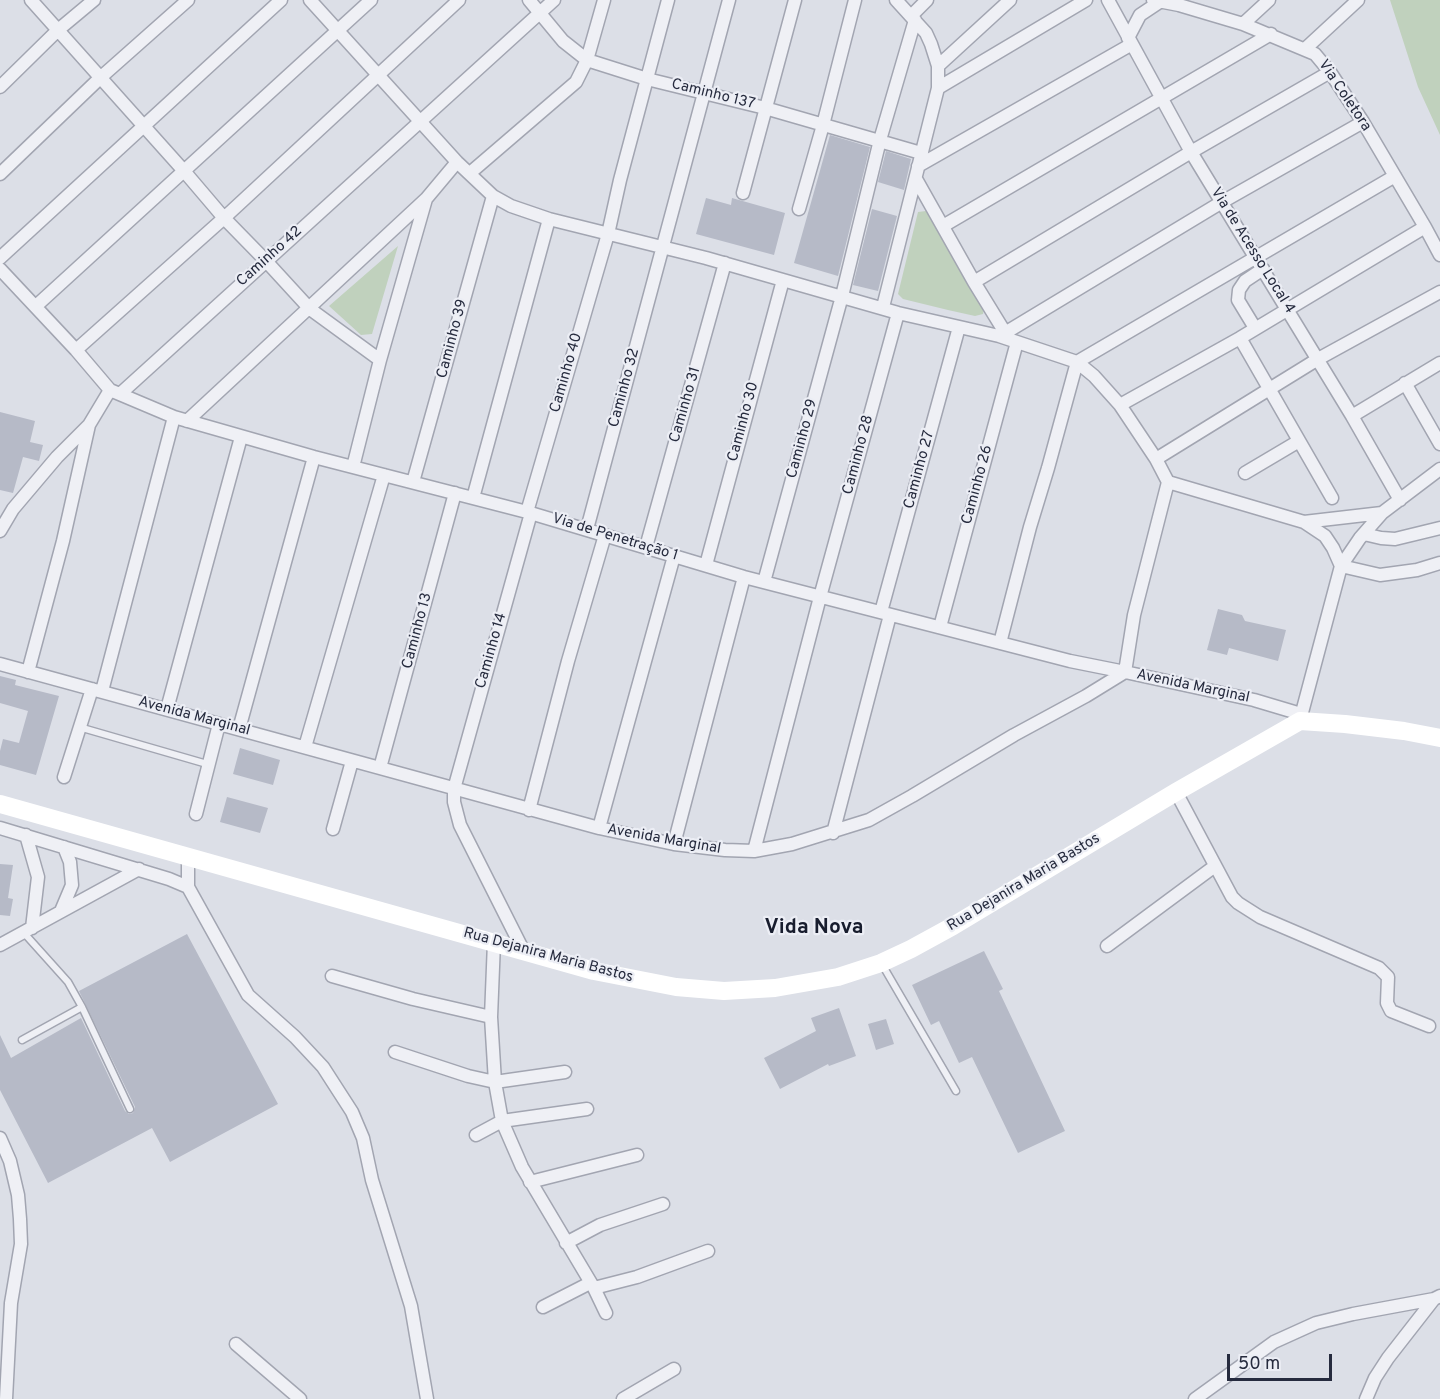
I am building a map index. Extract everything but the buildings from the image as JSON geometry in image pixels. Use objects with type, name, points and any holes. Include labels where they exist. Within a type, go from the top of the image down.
[{"type":"main road","points":[[1300,718],[1404,731],[1440,738]]},
{"type":"main road","name":"Rua Dejanira Maria Bastos","points":[[0,804],[594,971],[676,987],[724,991],[774,988],[837,977],[881,963],[953,926],[1300,718]]},
{"type":"street","points":[[31,0],[224,218],[310,309],[380,360]]},
{"type":"street","points":[[0,87],[58,30],[94,0]]},
{"type":"street","points":[[0,174],[100,78],[188,0]]},
{"type":"street","points":[[0,258],[280,0]]},
{"type":"street","points":[[310,0],[457,162],[493,196],[512,206],[549,219],[725,263],[898,313],[1011,338],[1077,362],[1094,376],[1120,405],[1156,459],[1168,482],[1134,615],[1125,672]]},
{"type":"street","points":[[36,306],[371,0]]},
{"type":"street","points":[[76,350],[224,218],[459,0]]},
{"type":"street","name":"Caminho 137","points":[[529,0],[563,41],[587,60],[921,153]]},
{"type":"street","name":"Caminho 42","points":[[89,425],[115,392],[266,261],[539,11],[554,0]]},
{"type":"street","points":[[471,173],[573,86],[580,77],[604,0]]},
{"type":"street","name":"Caminho 40","points":[[529,512],[608,234],[668,0]]},
{"type":"street","name":"Caminho 32","points":[[587,529],[729,0]]},
{"type":"street","points":[[742,193],[795,0]]},
{"type":"street","points":[[799,209],[855,0]]},
{"type":"street","points":[[883,308],[938,88],[938,66],[926,33],[896,0]]},
{"type":"street","points":[[913,18],[927,0]]},
{"type":"street","points":[[938,66],[1010,0]]},
{"type":"street","points":[[938,88],[1086,0]]},
{"type":"street","name":"Via de Acesso Local 4","points":[[1108,0],[1191,152],[1288,309],[1400,500]]},
{"type":"street","points":[[1243,24],[1269,0]]},
{"type":"street","points":[[1305,49],[1358,0]]},
{"type":"street","points":[[918,166],[1130,41],[1140,15],[1157,1]]},
{"type":"street","name":"Via Coletora","points":[[1157,1],[1181,3],[1271,34],[1315,54],[1330,72],[1363,122],[1440,255]]},
{"type":"street","name":"Caminho 29","points":[[764,582],[842,296],[913,18]]},
{"type":"street","points":[[943,226],[1271,34]]},
{"type":"street","points":[[974,282],[1330,72]]},
{"type":"street","points":[[1011,338],[1221,202],[1363,122]]},
{"type":"street","points":[[187,421],[426,199],[457,162]]},
{"type":"street","points":[[1000,643],[1077,362],[1395,176]]},
{"type":"street","points":[[916,179],[974,282],[1011,338]]},
{"type":"street","name":"Caminho 39","points":[[413,482],[493,196]]},
{"type":"street","points":[[353,467],[380,360],[426,199]]},
{"type":"street","points":[[472,498],[549,219]]},
{"type":"street","points":[[1120,405],[1240,338],[1425,227]]},
{"type":"street","name":"Caminho 31","points":[[646,547],[725,263]]},
{"type":"street","points":[[0,268],[115,392]]},
{"type":"street","points":[[1255,328],[1238,300],[1239,290],[1245,281],[1263,269]]},
{"type":"street","name":"Caminho 30","points":[[706,565],[783,280]]},
{"type":"street","points":[[1156,459],[1318,359],[1440,292]]},
{"type":"street","name":"Caminho 28","points":[[754,850],[898,313]]},
{"type":"street","name":"Caminho 27","points":[[833,833],[885,614],[959,327]]},
{"type":"street","name":"Caminho 26","points":[[939,627],[1011,338]]},
{"type":"street","points":[[1240,338],[1332,498]]},
{"type":"street","points":[[1352,416],[1440,363]]},
{"type":"street","points":[[1405,383],[1440,444]]},
{"type":"street","name":"Via de Penetração 1","points":[[115,392],[174,417],[241,437],[529,512],[744,577],[1000,643],[1125,672]]},
{"type":"street","points":[[64,777],[79,728],[97,690],[174,417]]},
{"type":"street","points":[[0,531],[13,509],[57,457],[89,425]]},
{"type":"street","points":[[28,672],[63,541],[89,425]]},
{"type":"street","points":[[167,709],[241,437]]},
{"type":"street","points":[[1245,473],[1299,441]]},
{"type":"street","points":[[239,729],[314,457]]},
{"type":"street","points":[[1300,718],[1341,566],[1382,513],[1440,469]]},
{"type":"street","points":[[305,747],[384,475]]},
{"type":"street","points":[[1168,482],[1304,522],[1325,536],[1341,566]]},
{"type":"street","name":"Caminho 13","points":[[380,768],[455,493]]},
{"type":"street","name":"Caminho 14","points":[[454,789],[529,512]]},
{"type":"street","points":[[1304,522],[1382,513]]},
{"type":"street","points":[[1364,534],[1395,539],[1440,528]]},
{"type":"street","points":[[529,810],[568,661],[605,535]]},
{"type":"street","points":[[599,828],[674,556]]},
{"type":"street","points":[[1341,566],[1380,575],[1417,570],[1440,563]]},
{"type":"street","points":[[674,844],[744,577]]},
{"type":"street","name":"Avenida Marginal","points":[[0,664],[529,810],[599,828],[704,849],[754,850],[792,844],[869,820],[1125,672],[1243,698],[1300,718]]},
{"type":"street","points":[[196,814],[219,724]]},
{"type":"street","points":[[333,829],[352,761]]},
{"type":"street","points":[[454,789],[454,801],[460,825],[523,950]]},
{"type":"street","points":[[1176,792],[1232,897],[1248,911],[1385,972],[1389,981],[1388,1003],[1391,1011],[1429,1026]]},
{"type":"street","points":[[0,828],[139,869],[188,887]]},
{"type":"street","points":[[26,835],[38,877],[28,930]]},
{"type":"street","points":[[61,911],[72,885],[70,862],[64,847]]},
{"type":"street","points":[[189,857],[188,887],[248,995],[309,1050],[323,1067],[352,1112],[363,1138],[372,1180],[411,1306],[427,1399]]},
{"type":"street","points":[[1107,946],[1215,866]]},
{"type":"street","points":[[0,945],[139,869]]},
{"type":"street","points":[[494,942],[491,1017],[495,1082],[502,1121],[530,1182],[606,1313]]},
{"type":"street","points":[[332,976],[413,999],[491,1017]]},
{"type":"street","points":[[395,1052],[468,1076],[495,1082],[565,1072]]},
{"type":"street","points":[[476,1135],[502,1121],[588,1109]]},
{"type":"street","points":[[0,1138],[10,1161],[21,1219],[21,1244],[5,1302],[6,1399]]},
{"type":"street","points":[[530,1182],[637,1155]]},
{"type":"street","points":[[566,1243],[600,1226],[663,1204]]},
{"type":"street","points":[[543,1306],[592,1286],[637,1277],[708,1251]]},
{"type":"street","points":[[1195,1399],[1274,1342],[1316,1323],[1437,1298]]},
{"type":"street","points":[[1366,1399],[1375,1378],[1388,1358],[1437,1298]]},
{"type":"street","points":[[236,1344],[300,1399]]},
{"type":"street","points":[[623,1399],[674,1369]]},
{"type":"lane","points":[[79,728],[207,764]]},
{"type":"lane","points":[[28,930],[68,982],[130,1109]]},
{"type":"lane","points":[[881,963],[956,1091]]},
{"type":"lane","points":[[22,1040],[82,1007]]},
{"type":"green space","points":[[1390,0],[1440,0],[1440,135],[1418,87]]},
{"type":"green space","points":[[926,211],[984,308],[983,314],[975,316],[948,310],[903,299],[898,294],[918,212]]},
{"type":"green space","points":[[398,246],[372,334],[361,335],[329,306]]},
{"type":"district","name":"Vida Nova","points":[[814,929]]}]
